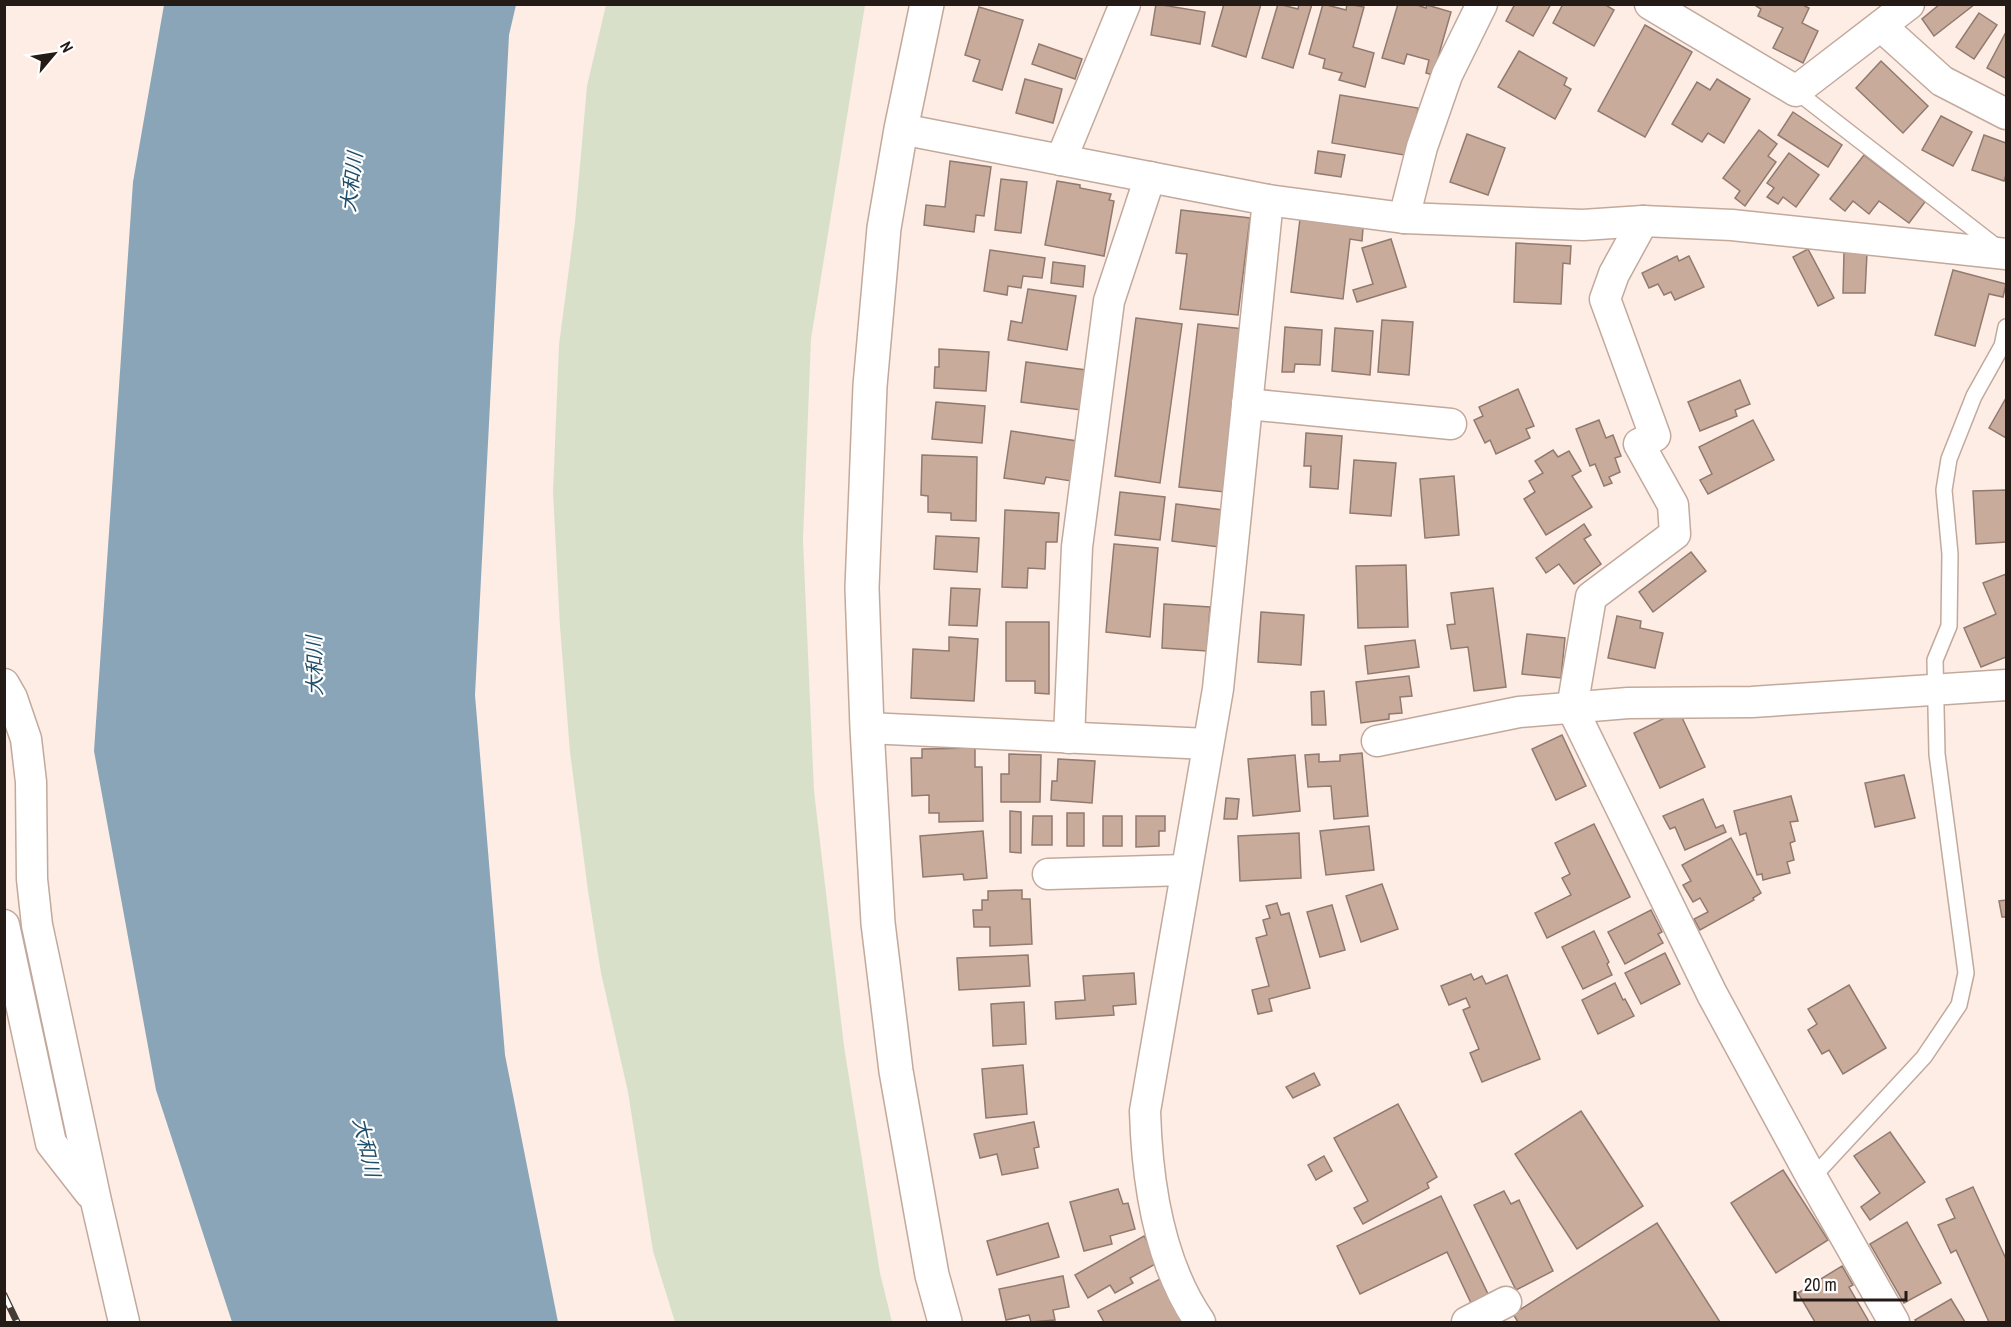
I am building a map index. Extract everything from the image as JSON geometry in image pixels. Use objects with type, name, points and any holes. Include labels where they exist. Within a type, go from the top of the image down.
[{"type":"street","points":[[927,4],[901,129],[885,228],[870,386],[862,588],[878,923],[896,1071],[933,1275],[945,1323]]},
{"type":"street","points":[[1061,160],[1125,4]]},
{"type":"street","points":[[1404,218],[1422,147],[1447,75],[1482,4]]},
{"type":"street","points":[[1650,4],[1796,91],[1909,4]]},
{"type":"street","points":[[1881,26],[1942,81],[2007,114]]},
{"type":"street","points":[[901,129],[1268,200],[1404,218],[1583,225],[1643,221],[1732,225],[2006,254]]},
{"type":"street","points":[[1069,738],[1077,548],[1109,301],[1150,177]]},
{"type":"street","points":[[1200,1323],[1170,1264],[1158,1219],[1146,1148],[1145,1111],[1218,688],[1268,200]]},
{"type":"street","points":[[1643,221],[1614,274],[1605,299],[1655,436],[1639,444],[1673,505],[1675,534],[1591,597],[1572,708],[1702,974],[1812,1178],[1894,1323]]},
{"type":"street","points":[[1247,405],[1451,424]]},
{"type":"street","points":[[4,684],[12,698],[26,740],[31,782],[32,879],[37,926],[124,1323]]},
{"type":"street","points":[[1377,741],[1520,712],[1628,703],[1752,702],[2007,685]]},
{"type":"street","points":[[867,728],[1208,744]]},
{"type":"street","points":[[1048,874],[1186,870]]},
{"type":"street","points":[[4,925],[51,1143],[96,1200]]},
{"type":"street","points":[[1467,1323],[1506,1302]]},
{"type":"lane","points":[[1796,91],[2006,254]]},
{"type":"lane","points":[[1812,1178],[1924,1057],[1959,1005],[1966,973],[1937,754],[1935,660],[1949,626],[1950,554],[1944,490],[1949,459],[1974,396],[2002,346],[2007,327]]},
{"type":"green space","points":[[606,5],[865,5],[811,339],[803,540],[814,791],[844,1046],[880,1273],[892,1322],[675,1322],[653,1251],[628,1092],[601,973],[588,891],[570,752],[560,627],[553,492],[559,345],[575,222],[587,86]]},
{"type":"water","name":"大和川","points":[[164,5],[516,5],[509,35],[475,695],[505,1055],[558,1322],[232,1322],[156,1090],[94,751],[133,182]]},
{"type":"building","points":[[1156,4],[1205,12],[1200,44],[1151,35]]},
{"type":"building","points":[[1224,4],[1261,4],[1246,57],[1212,46]]},
{"type":"building","points":[[1278,4],[1298,9],[1299,4],[1312,4],[1293,68],[1262,58]]},
{"type":"building","points":[[1323,4],[1346,10],[1347,4],[1364,7],[1353,47],[1374,53],[1365,87],[1339,80],[1342,73],[1323,68],[1325,59],[1309,54]]},
{"type":"building","points":[[1398,4],[1414,4],[1426,8],[1427,5],[1451,12],[1433,75],[1426,73],[1429,60],[1407,54],[1404,64],[1382,58]]},
{"type":"building","points":[[1515,4],[1551,4],[1533,36],[1506,21]]},
{"type":"building","points":[[1563,4],[1604,4],[1614,10],[1594,46],[1553,23]]},
{"type":"building","points":[[1753,4],[1801,4],[1809,8],[1802,23],[1818,31],[1803,63],[1773,48],[1783,28],[1758,16],[1761,9]]},
{"type":"building","points":[[1940,4],[1975,4],[1934,36],[1922,19]]},
{"type":"building","points":[[979,7],[1023,20],[1002,90],[973,81],[980,60],[965,55]]},
{"type":"building","points":[[1979,13],[1997,25],[1974,59],[1956,47]]},
{"type":"building","points":[[1645,25],[1692,52],[1645,137],[1598,111]]},
{"type":"building","points":[[2006,32],[2006,76],[2005,78],[1987,68]]},
{"type":"building","points":[[1039,44],[1082,59],[1075,79],[1032,64]]},
{"type":"building","points":[[1519,51],[1567,78],[1564,85],[1571,89],[1555,119],[1498,87]]},
{"type":"building","points":[[1881,61],[1928,106],[1903,133],[1856,88]]},
{"type":"building","points":[[1025,79],[1062,89],[1053,123],[1016,113]]},
{"type":"building","points":[[1717,79],[1750,99],[1724,143],[1708,133],[1702,142],[1672,124],[1697,82],[1710,90]]},
{"type":"building","points":[[1340,95],[1418,108],[1410,156],[1332,143]]},
{"type":"building","points":[[1793,112],[1842,145],[1828,167],[1778,135]]},
{"type":"building","points":[[1941,116],[1972,132],[1953,166],[1922,150]]},
{"type":"building","points":[[1759,130],[1777,144],[1768,156],[1776,162],[1745,206],[1735,198],[1740,191],[1723,178]]},
{"type":"building","points":[[1467,134],[1505,148],[1488,195],[1450,182]]},
{"type":"building","points":[[1984,135],[2006,143],[2004,181],[1972,170]]},
{"type":"building","points":[[1318,151],[1345,155],[1341,177],[1315,173]]},
{"type":"building","points":[[1789,153],[1819,175],[1796,207],[1783,197],[1778,204],[1767,197],[1774,188],[1767,183]]},
{"type":"building","points":[[1864,155],[1925,202],[1909,223],[1879,201],[1869,214],[1853,201],[1845,211],[1830,199]]},
{"type":"building","points":[[950,161],[991,167],[984,216],[976,215],[974,232],[924,225],[926,205],[945,207]]},
{"type":"building","points":[[1001,179],[1027,182],[1021,233],[995,230]]},
{"type":"building","points":[[1057,181],[1111,194],[1109,200],[1114,201],[1104,256],[1045,245]]},
{"type":"building","points":[[1181,210],[1250,218],[1238,315],[1180,309],[1187,254],[1176,253]]},
{"type":"building","points":[[1300,219],[1363,228],[1362,241],[1350,239],[1343,299],[1291,292]]},
{"type":"building","points":[[1391,239],[1406,287],[1357,302],[1353,290],[1373,284],[1362,248]]},
{"type":"building","points":[[1516,243],[1571,246],[1570,264],[1563,263],[1561,304],[1514,302]]},
{"type":"building","points":[[1808,249],[1834,298],[1818,306],[1793,257]]},
{"type":"building","points":[[990,250],[1045,258],[1042,278],[1023,276],[1021,288],[1008,286],[1007,295],[984,291]]},
{"type":"building","points":[[1844,252],[1867,253],[1865,293],[1843,293]]},
{"type":"building","points":[[1677,256],[1679,261],[1689,256],[1704,287],[1675,300],[1671,292],[1664,295],[1658,284],[1649,288],[1642,273]]},
{"type":"building","points":[[1053,262],[1085,266],[1083,287],[1051,283]]},
{"type":"building","points":[[1953,270],[2006,284],[2003,297],[1989,294],[1975,346],[1935,335]]},
{"type":"building","points":[[1028,289],[1076,296],[1067,350],[1008,340],[1011,321],[1022,323]]},
{"type":"building","points":[[1136,318],[1182,324],[1160,483],[1115,476]]},
{"type":"building","points":[[1382,320],[1413,322],[1409,375],[1378,372]]},
{"type":"building","points":[[1198,324],[1244,329],[1225,492],[1179,487]]},
{"type":"building","points":[[1285,327],[1322,330],[1320,365],[1295,364],[1294,372],[1282,372]]},
{"type":"building","points":[[1335,328],[1373,331],[1370,375],[1332,371]]},
{"type":"building","points":[[939,349],[989,352],[986,391],[934,388],[935,367],[939,367]]},
{"type":"building","points":[[1026,362],[1086,370],[1081,410],[1021,402]]},
{"type":"building","points":[[1740,380],[1750,404],[1735,410],[1737,416],[1700,431],[1688,402]]},
{"type":"building","points":[[1518,389],[1534,426],[1526,429],[1530,438],[1496,454],[1490,440],[1485,443],[1474,420],[1483,416],[1479,407]]},
{"type":"building","points":[[2006,398],[2006,438],[1989,428]]},
{"type":"building","points":[[936,402],[985,406],[982,443],[932,439]]},
{"type":"building","points":[[1599,420],[1606,438],[1613,435],[1621,456],[1615,458],[1620,472],[1609,477],[1612,483],[1604,486],[1595,464],[1590,466],[1576,429]]},
{"type":"building","points":[[1753,420],[1774,460],[1708,494],[1700,480],[1712,474],[1699,447]]},
{"type":"building","points":[[1011,431],[1077,441],[1071,481],[1046,477],[1044,484],[1004,478]]},
{"type":"building","points":[[1306,433],[1342,436],[1338,489],[1310,487],[1311,466],[1304,466]]},
{"type":"building","points":[[1553,450],[1558,457],[1569,451],[1581,471],[1572,476],[1592,507],[1546,535],[1524,499],[1535,492],[1529,481],[1543,473],[1535,461]]},
{"type":"building","points":[[922,455],[977,457],[976,521],[951,520],[951,513],[928,512],[928,496],[921,495]]},
{"type":"building","points":[[1354,460],[1396,463],[1391,516],[1350,513]]},
{"type":"building","points":[[1454,476],[1459,535],[1425,538],[1420,479]]},
{"type":"building","points":[[2006,490],[2006,542],[1976,544],[1973,491]]},
{"type":"building","points":[[1120,492],[1165,497],[1160,540],[1115,535]]},
{"type":"building","points":[[1176,504],[1223,510],[1219,547],[1172,541]]},
{"type":"building","points":[[1005,510],[1059,513],[1057,542],[1046,542],[1045,569],[1028,568],[1027,588],[1002,587]]},
{"type":"building","points":[[1584,524],[1591,535],[1584,539],[1601,564],[1574,584],[1559,564],[1546,573],[1536,558]]},
{"type":"building","points":[[936,536],[979,538],[977,572],[934,569]]},
{"type":"building","points":[[1114,544],[1158,548],[1150,637],[1106,632]]},
{"type":"building","points":[[1691,552],[1706,571],[1653,612],[1639,592]]},
{"type":"building","points":[[1406,565],[1408,627],[1358,628],[1356,566]]},
{"type":"building","points":[[2006,574],[2006,657],[1981,667],[1964,628],[1996,614],[1983,583]]},
{"type":"building","points":[[951,588],[980,589],[977,626],[949,625]]},
{"type":"building","points":[[1493,588],[1506,687],[1474,691],[1468,647],[1451,649],[1447,625],[1455,624],[1451,593]]},
{"type":"building","points":[[1164,604],[1210,607],[1207,651],[1162,648]]},
{"type":"building","points":[[1261,612],[1304,615],[1301,665],[1258,662]]},
{"type":"building","points":[[1617,616],[1641,621],[1640,628],[1663,633],[1655,668],[1608,658]]},
{"type":"building","points":[[1006,622],[1049,622],[1049,694],[1035,693],[1035,681],[1006,681]]},
{"type":"building","points":[[1527,634],[1565,638],[1561,678],[1522,674]]},
{"type":"building","points":[[949,637],[978,639],[974,701],[911,698],[913,649],[949,651]]},
{"type":"building","points":[[1415,640],[1419,667],[1368,674],[1365,646]]},
{"type":"building","points":[[1409,676],[1412,696],[1400,697],[1402,713],[1389,714],[1389,719],[1361,723],[1356,682]]},
{"type":"building","points":[[1324,691],[1326,725],[1312,725],[1311,692]]},
{"type":"building","points":[[1679,711],[1705,767],[1660,788],[1634,733]]},
{"type":"building","points":[[1562,735],[1586,786],[1556,800],[1532,749]]},
{"type":"building","points":[[975,748],[975,767],[982,767],[983,821],[939,822],[939,813],[929,813],[929,795],[912,796],[911,758],[922,758],[922,749]]},
{"type":"building","points":[[1362,753],[1368,816],[1334,819],[1331,786],[1308,787],[1305,755],[1319,754],[1319,762],[1340,761],[1340,755]]},
{"type":"building","points":[[1009,754],[1041,755],[1040,802],[1001,802],[1001,774],[1009,774]]},
{"type":"building","points":[[1295,755],[1300,811],[1253,816],[1248,759]]},
{"type":"building","points":[[1058,759],[1095,761],[1092,803],[1051,800],[1052,781],[1057,781]]},
{"type":"building","points":[[1904,775],[1915,818],[1875,827],[1865,783]]},
{"type":"building","points":[[1791,796],[1798,821],[1790,822],[1795,841],[1790,843],[1794,860],[1787,862],[1790,873],[1763,880],[1762,874],[1757,875],[1746,833],[1740,835],[1734,811]]},
{"type":"building","points":[[1226,798],[1239,799],[1237,819],[1224,819]]},
{"type":"building","points":[[1703,799],[1716,828],[1723,825],[1726,832],[1685,850],[1675,827],[1670,829],[1663,816]]},
{"type":"building","points":[[1010,811],[1021,812],[1021,853],[1010,852]]},
{"type":"building","points":[[1067,813],[1084,813],[1084,846],[1067,846]]},
{"type":"building","points":[[1033,816],[1052,816],[1052,845],[1032,845]]},
{"type":"building","points":[[1103,816],[1122,816],[1122,846],[1103,846]]},
{"type":"building","points":[[1136,816],[1165,816],[1165,831],[1159,831],[1159,846],[1136,847]]},
{"type":"building","points":[[1594,824],[1630,897],[1547,938],[1535,913],[1571,895],[1562,878],[1570,874],[1555,843]]},
{"type":"building","points":[[1369,826],[1374,870],[1326,875],[1320,831]]},
{"type":"building","points":[[983,831],[987,878],[964,880],[963,874],[923,877],[920,836]]},
{"type":"building","points":[[1299,833],[1301,878],[1240,881],[1238,836]]},
{"type":"building","points":[[1731,838],[1761,893],[1753,898],[1754,900],[1700,930],[1694,919],[1708,912],[1700,898],[1693,902],[1683,885],[1691,881],[1682,865]]},
{"type":"building","points":[[1382,884],[1398,929],[1361,942],[1346,896]]},
{"type":"building","points":[[1022,890],[1022,899],[1030,899],[1032,944],[990,946],[990,927],[974,927],[973,910],[982,910],[982,900],[988,900],[988,891]]},
{"type":"building","points":[[2006,900],[2006,917],[2002,917],[1999,901]]},
{"type":"building","points":[[1277,903],[1281,915],[1289,913],[1310,988],[1269,999],[1272,1011],[1258,1014],[1252,990],[1269,986],[1256,938],[1267,935],[1263,920],[1270,918],[1266,906]]},
{"type":"building","points":[[1332,905],[1345,950],[1320,957],[1307,912]]},
{"type":"building","points":[[1651,910],[1662,932],[1658,934],[1663,943],[1625,964],[1608,932]]},
{"type":"building","points":[[1594,931],[1609,962],[1607,964],[1612,975],[1583,989],[1562,947]]},
{"type":"building","points":[[1665,953],[1680,984],[1641,1004],[1625,973]]},
{"type":"building","points":[[1028,955],[1030,986],[959,990],[957,958]]},
{"type":"building","points":[[1134,973],[1136,1004],[1113,1006],[1114,1015],[1056,1019],[1055,1002],[1085,1000],[1083,976]]},
{"type":"building","points":[[1471,974],[1474,980],[1482,976],[1486,984],[1507,975],[1540,1059],[1482,1082],[1470,1053],[1479,1049],[1463,1010],[1470,1007],[1466,998],[1449,1005],[1441,986]]},
{"type":"building","points":[[1615,983],[1634,1016],[1598,1034],[1582,1000]]},
{"type":"building","points":[[1849,985],[1886,1048],[1843,1074],[1829,1050],[1822,1054],[1808,1030],[1817,1024],[1808,1009]]},
{"type":"building","points":[[1024,1002],[1026,1044],[993,1046],[991,1004]]},
{"type":"building","points":[[1023,1065],[1027,1114],[986,1118],[982,1069]]},
{"type":"building","points":[[1314,1073],[1320,1085],[1293,1098],[1286,1087]]},
{"type":"building","points":[[1398,1104],[1437,1177],[1427,1183],[1429,1188],[1363,1224],[1354,1208],[1368,1201],[1334,1138]]},
{"type":"building","points":[[1581,1111],[1643,1206],[1577,1249],[1515,1154]]},
{"type":"building","points":[[1034,1122],[1039,1147],[1034,1148],[1038,1168],[1002,1175],[997,1154],[980,1158],[974,1134]]},
{"type":"building","points":[[1890,1132],[1925,1182],[1870,1220],[1861,1207],[1880,1193],[1854,1156]]},
{"type":"building","points":[[1324,1156],[1332,1171],[1316,1180],[1308,1165]]},
{"type":"building","points":[[1783,1170],[1828,1240],[1776,1273],[1731,1203]]},
{"type":"building","points":[[1973,1187],[2006,1259],[2006,1322],[1989,1322],[1956,1250],[1951,1253],[1938,1225],[1955,1218],[1946,1199]]},
{"type":"building","points":[[1118,1189],[1123,1204],[1128,1203],[1135,1229],[1110,1236],[1112,1244],[1084,1251],[1070,1202]]},
{"type":"building","points":[[1504,1191],[1511,1204],[1519,1200],[1553,1271],[1516,1290],[1474,1205]]},
{"type":"building","points":[[1441,1196],[1488,1294],[1471,1303],[1447,1252],[1360,1294],[1337,1246]]},
{"type":"building","points":[[1907,1222],[1941,1283],[1904,1303],[1870,1244]]},
{"type":"building","points":[[1048,1223],[1059,1257],[997,1275],[987,1241]]},
{"type":"building","points":[[1657,1223],[1720,1322],[1518,1322],[1513,1314]]},
{"type":"building","points":[[1144,1236],[1159,1262],[1130,1278],[1133,1283],[1115,1293],[1110,1285],[1088,1298],[1075,1275]]},
{"type":"building","points":[[1842,1266],[1853,1285],[1849,1287],[1869,1322],[1815,1322],[1798,1293]]},
{"type":"building","points":[[1063,1276],[1069,1307],[1053,1310],[1055,1320],[1031,1322],[1029,1315],[1006,1320],[999,1289]]},
{"type":"building","points":[[1162,1278],[1184,1322],[1104,1322],[1098,1311]]},
{"type":"building","points":[[1951,1299],[1965,1322],[1917,1322],[1915,1320]]},
{"type":"railway","points":[[4,1295],[17,1322]]}]
